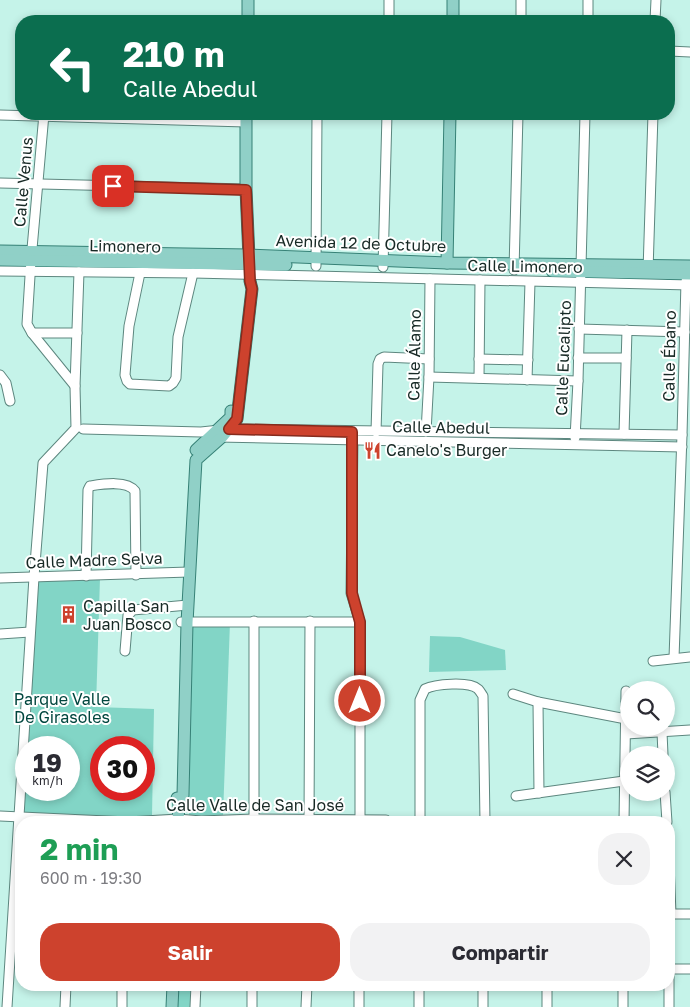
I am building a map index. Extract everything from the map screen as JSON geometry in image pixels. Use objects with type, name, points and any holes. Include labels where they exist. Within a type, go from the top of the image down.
[{"type":"main road","points":[[248,0],[248,15]]},
{"type":"main road","points":[[453,0],[453,15]]},
{"type":"main road","points":[[178,816],[179,804],[176,794],[185,605],[189,458],[230,417],[249,269],[246,120]]},
{"type":"main road","points":[[447,271],[450,120]]},
{"type":"main road","name":"Avenida 12 de Octubre","points":[[0,251],[31,261],[249,269],[316,262],[383,264],[447,271],[514,267],[580,273],[648,269],[688,275]]},
{"type":"main road","points":[[0,260],[31,261]]},
{"type":"main road","points":[[172,1007],[173,991]]},
{"type":"street","points":[[389,0],[389,15]]},
{"type":"street","points":[[521,0],[521,15]]},
{"type":"street","points":[[588,0],[588,15]]},
{"type":"street","points":[[655,15],[656,0]]},
{"type":"street","points":[[675,51],[690,52]]},
{"type":"street","points":[[0,115],[15,115]]},
{"type":"street","name":"Calle Venus","points":[[32,332],[27,324],[44,120]]},
{"type":"street","points":[[316,262],[317,120]]},
{"type":"street","points":[[383,264],[386,120]]},
{"type":"street","points":[[514,267],[518,120]]},
{"type":"street","name":"Calle Eucalipto","points":[[574,445],[578,381],[585,120]]},
{"type":"street","points":[[648,269],[653,120]]},
{"type":"street","points":[[0,184],[246,190]]},
{"type":"street","name":"Calle Limonero","points":[[0,271],[31,261],[79,272],[193,273],[249,269],[430,279],[447,271],[480,280],[530,282],[580,273],[688,275]]},
{"type":"street","points":[[19,816],[30,632],[43,463],[79,428],[75,386],[79,272]]},
{"type":"street","points":[[140,273],[129,326],[125,375],[130,384],[169,386],[176,378],[178,337],[193,273]]},
{"type":"street","name":"Calle Ébano","points":[[674,658],[679,505],[684,453],[682,435],[688,275]]},
{"type":"street","name":"Calle Álamo","points":[[426,432],[429,377],[430,279]]},
{"type":"street","points":[[479,378],[480,280]]},
{"type":"street","points":[[527,380],[530,282]]},
{"type":"street","points":[[579,329],[685,332]]},
{"type":"street","points":[[624,434],[627,330]]},
{"type":"street","points":[[32,332],[77,333]]},
{"type":"street","points":[[32,332],[75,386]]},
{"type":"street","points":[[578,358],[626,358]]},
{"type":"street","points":[[376,432],[378,364],[380,359],[429,359]]},
{"type":"street","points":[[479,360],[528,360]]},
{"type":"street","points":[[0,375],[6,383],[10,401]]},
{"type":"street","points":[[429,377],[578,381]]},
{"type":"street","name":"Calle Abedul","points":[[79,428],[412,437],[426,432],[682,435]]},
{"type":"street","name":"Calle Abedul","points":[[352,436],[376,432],[479,443],[574,445],[684,453]]},
{"type":"street","points":[[479,443],[480,432]]},
{"type":"street","points":[[352,436],[352,593],[360,622],[360,816]]},
{"type":"street","points":[[86,576],[88,490],[90,486],[126,485],[132,487],[136,492],[136,575]]},
{"type":"street","points":[[679,505],[690,505]]},
{"type":"street","name":"Calle Madre Selva","points":[[0,578],[186,572]]},
{"type":"street","points":[[125,651],[128,615],[133,610],[185,605]]},
{"type":"street","points":[[184,623],[254,621],[360,622]]},
{"type":"street","points":[[254,621],[254,816]]},
{"type":"street","points":[[309,816],[310,621]]},
{"type":"street","points":[[0,634],[30,632]]},
{"type":"street","points":[[654,661],[690,656]]},
{"type":"street","points":[[420,816],[420,700],[425,689],[435,685],[471,685],[478,689],[483,696],[485,816]]},
{"type":"street","points":[[513,694],[538,702],[620,718]]},
{"type":"street","points":[[538,702],[539,794]]},
{"type":"street","points":[[675,731],[690,730]]},
{"type":"street","points":[[516,796],[620,782]]},
{"type":"street","points":[[624,801],[624,816]]},
{"type":"street","points":[[666,801],[667,816]]},
{"type":"street","name":"Calle Valle de San José","points":[[0,816],[15,817]]},
{"type":"street","points":[[7,1007],[15,880]]},
{"type":"street","points":[[675,914],[690,914]]},
{"type":"street","points":[[675,969],[690,969]]},
{"type":"street","points":[[65,1007],[66,991]]},
{"type":"street","points":[[122,991],[122,1007]]},
{"type":"street","points":[[195,1007],[196,991]]},
{"type":"street","points":[[252,991],[252,1007]]},
{"type":"street","points":[[306,1007],[307,991]]},
{"type":"street","points":[[359,991],[359,1007]]},
{"type":"street","points":[[419,991],[419,1007]]},
{"type":"street","points":[[483,1007],[484,991]]},
{"type":"street","points":[[547,991],[547,1007]]},
{"type":"street","points":[[623,991],[623,1007]]},
{"type":"street","points":[[669,991],[669,1007]]},
{"type":"green space","name":"Parque Valle De Girasoles","points":[[100,578],[96,707],[154,709],[153,736],[90,736],[90,801],[152,801],[152,816],[23,816],[24,801],[80,801],[80,736],[28,736],[36,579]]},
{"type":"green space","points":[[230,622],[223,816],[189,815],[191,623]]},
{"type":"green space","points":[[430,636],[460,637],[505,650],[506,670],[429,672]]},
{"type":"green space","points":[[177,991],[191,991],[190,1007],[176,1007]]},
{"type":"place","name":"Canelo's Burger","points":[[372,450]]},
{"type":"place","name":"Capilla San Juan Bosco","points":[[69,615]]},
{"type":"route","points":[[113,186],[246,190],[250,281],[252,289],[237,419],[229,429],[352,432],[352,593],[360,622],[360,701]]}]
